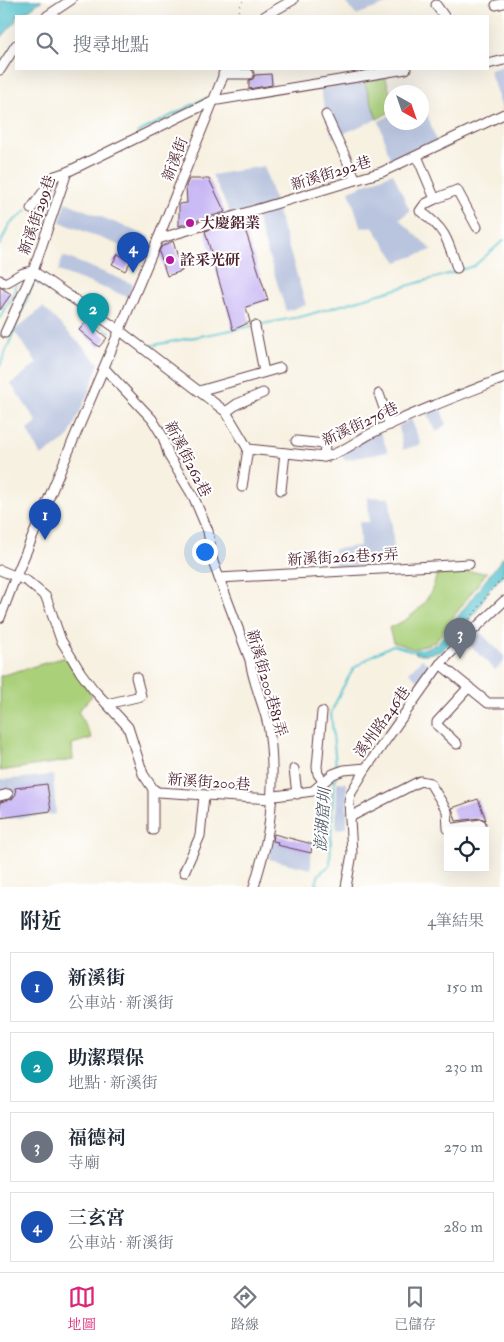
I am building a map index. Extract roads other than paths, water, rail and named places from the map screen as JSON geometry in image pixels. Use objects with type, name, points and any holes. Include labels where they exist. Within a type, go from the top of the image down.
[{"type":"street","points":[[48,15],[71,0]]},
{"type":"street","points":[[267,15],[293,0]]},
{"type":"street","points":[[436,5],[443,15]]},
{"type":"street","points":[[0,70],[15,47]]},
{"type":"street","points":[[489,64],[504,60]]},
{"type":"street","name":"新溪街299巷","points":[[5,333],[33,271],[67,172],[212,101],[400,70]]},
{"type":"street","points":[[224,71],[249,74]]},
{"type":"street","name":"新溪街","points":[[0,618],[158,239],[224,71]]},
{"type":"street","name":"新溪街292巷","points":[[158,239],[382,172],[504,114]]},
{"type":"street","points":[[326,115],[356,180]]},
{"type":"street","points":[[417,156],[435,199]]},
{"type":"street","points":[[31,209],[55,176],[67,172]]},
{"type":"street","points":[[457,268],[447,237],[433,220],[420,211],[425,204],[456,190],[477,227]]},
{"type":"street","points":[[0,280],[5,283],[12,280],[22,271],[33,271],[119,330],[226,412],[248,449],[242,487]]},
{"type":"street","points":[[255,326],[264,372]]},
{"type":"street","name":"新溪街262巷","points":[[104,368],[152,418],[163,437],[169,456],[194,498],[208,531],[213,562],[219,578]]},
{"type":"street","points":[[199,391],[280,368]]},
{"type":"street","name":"新溪街276巷","points":[[248,449],[324,458],[332,456],[372,433],[504,378]]},
{"type":"street","points":[[226,412],[237,404],[263,393]]},
{"type":"street","points":[[379,394],[390,426]]},
{"type":"street","points":[[296,441],[325,444],[324,458]]},
{"type":"street","points":[[282,490],[285,453]]},
{"type":"street","name":"新溪街262巷55弄","points":[[219,578],[469,564]]},
{"type":"street","name":"新溪街200巷","points":[[0,570],[27,581],[46,597],[62,640],[80,673],[128,727],[143,774],[153,789],[158,792],[271,799],[275,796],[313,791],[333,774],[344,770],[366,768]]},
{"type":"street","name":"新溪街200巷81弄","points":[[219,578],[250,660],[252,676],[269,728],[272,756],[271,799],[266,841],[254,887]]},
{"type":"street","name":"溪州路246巷","points":[[346,887],[352,854],[349,801],[351,793],[366,768],[440,664],[468,634],[504,601]]},
{"type":"street","points":[[440,664],[488,702],[504,703]]},
{"type":"street","points":[[107,704],[141,696],[136,678]]},
{"type":"street","points":[[456,744],[437,726],[437,722],[469,687]]},
{"type":"street","points":[[322,712],[317,768],[318,774],[323,781]]},
{"type":"street","points":[[294,769],[298,794]]},
{"type":"street","points":[[350,817],[420,781],[430,783],[447,811],[448,829],[481,824]]},
{"type":"street","points":[[153,789],[153,830]]},
{"type":"street","points":[[184,872],[200,836],[204,795]]},
{"type":"water","points":[[1,0],[42,0],[22,15],[15,15],[15,22],[0,39]]},
{"type":"water","points":[[504,556],[504,574],[489,590],[477,610],[442,651],[427,654],[417,654],[414,652],[437,644]]},
{"type":"waterway","points":[[137,133],[206,98]]},
{"type":"waterway","points":[[0,245],[9,225],[27,210]]},
{"type":"waterway","points":[[460,270],[474,266],[504,240]]},
{"type":"waterway","points":[[257,325],[304,316],[455,272]]},
{"type":"waterway","points":[[0,318],[5,307],[13,298],[15,286],[20,279]]},
{"type":"waterway","points":[[0,366],[34,281],[110,332]]},
{"type":"waterway","points":[[149,346],[252,326]]},
{"type":"waterway","name":"澎湖窟圳","points":[[336,765],[331,713],[354,668],[393,645],[413,651],[424,649]]},
{"type":"waterway","name":"澎湖窟圳","points":[[315,887],[319,874],[330,865],[333,788],[336,777]]},
{"type":"place","name":"大慶鋁業","points":[[190,223]]},
{"type":"place","name":"詮采光研","points":[[170,260]]},
{"type":"place","name":"三玄宮","points":[[133,273]]},
{"type":"place","name":"助潔環保","points":[[93,334]]},
{"type":"place","name":"新溪街","points":[[45,540]]},
{"type":"place","name":"福德祠","points":[[460,659]]}]
